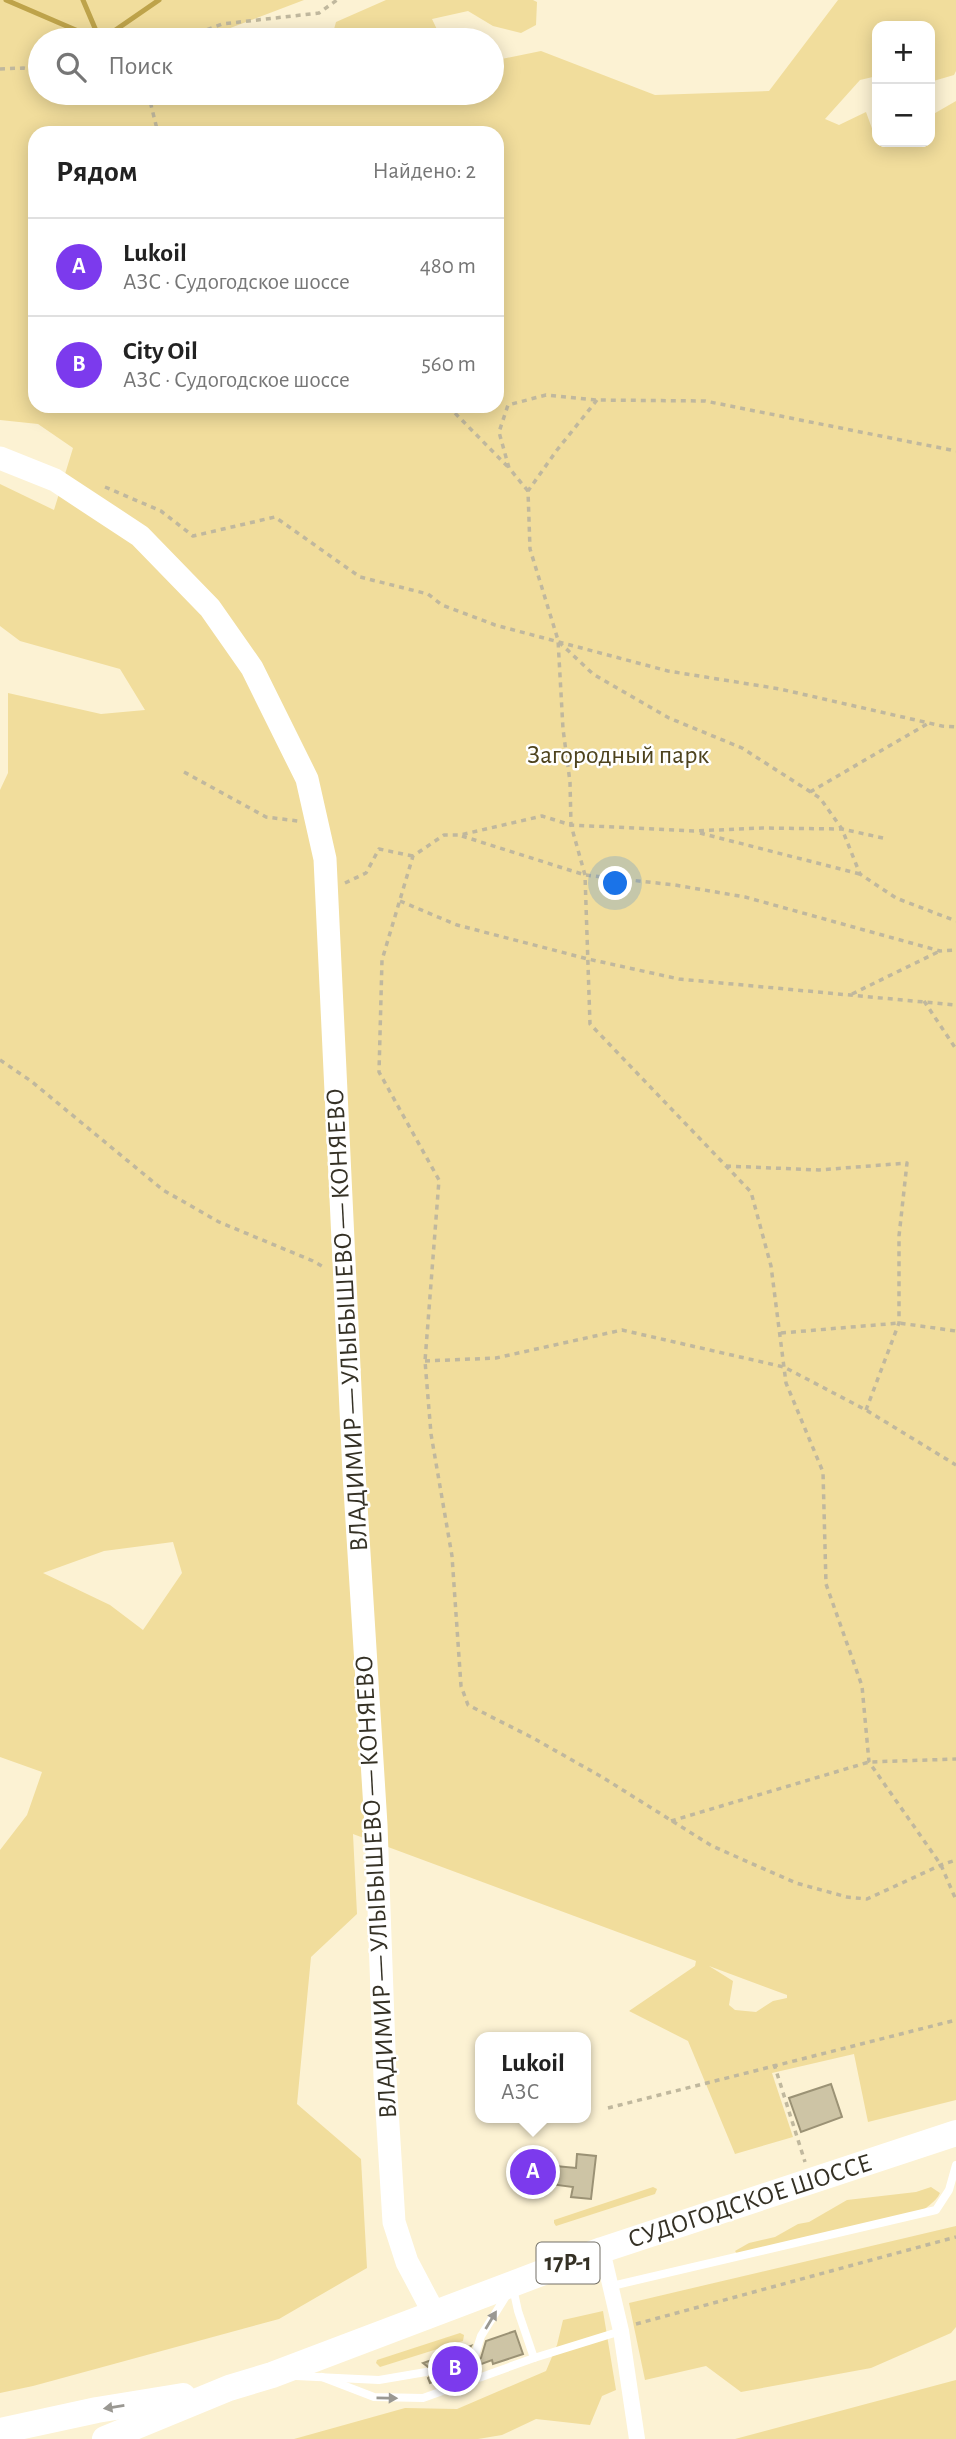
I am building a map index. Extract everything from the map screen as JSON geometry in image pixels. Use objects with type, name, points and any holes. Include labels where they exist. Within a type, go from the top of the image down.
[{"type":"main road","name":"ВЛАДИМИР — УЛЫБЫШЕВО — КОНЯЕВО","points":[[0,458],[55,480],[140,536],[210,608],[252,668],[307,779],[325,859],[327,892],[344,1280],[376,1825],[384,2064],[394,2222],[407,2262],[434,2313]]},
{"type":"main road","name":"СУДОГОДСКОЕ ШОССЕ","points":[[105,2439],[229,2388],[272,2375],[602,2250],[956,2133]]},
{"type":"main road","name":"СУДОГОДСКОЕ ШОССЕ","points":[[0,2431],[97,2410],[229,2388]]},
{"type":"street","points":[[602,2250],[621,2331],[636,2439]]},
{"type":"lane","points":[[611,2286],[936,2210],[953,2191],[956,2165]]},
{"type":"lane","points":[[513,2285],[518,2311],[534,2358]]},
{"type":"lane","points":[[472,2356],[475,2355],[481,2336],[513,2285]]},
{"type":"lane","points":[[323,2377],[374,2398],[423,2398],[534,2358],[621,2331]]},
{"type":"lane","points":[[272,2375],[379,2380],[426,2372]]},
{"type":"path","points":[[211,28],[222,24],[319,13],[337,0]]},
{"type":"path","points":[[0,69],[28,69]]},
{"type":"path","points":[[151,105],[156,126]]},
{"type":"path","points":[[509,468],[499,432],[508,405],[547,395],[597,400],[705,401],[956,451]]},
{"type":"path","points":[[597,400],[528,491],[530,549],[558,640],[571,825],[585,874],[590,1024],[751,1192],[771,1266],[786,1383],[823,1472],[826,1584],[862,1686],[869,1762],[941,1865],[956,1900]]},
{"type":"path","points":[[455,413],[528,491]]},
{"type":"path","points":[[101,486],[161,511],[192,536],[275,517],[360,577],[428,594],[442,604],[495,625],[668,671],[780,689],[956,727]]},
{"type":"path","points":[[558,640],[593,674],[669,718],[742,748],[820,798],[842,829],[860,874]]},
{"type":"path","points":[[810,792],[929,723]]},
{"type":"path","points":[[184,772],[265,817],[317,824]]},
{"type":"path","points":[[883,838],[842,829],[694,831],[571,825],[542,816],[460,835],[444,835],[413,856],[382,960],[379,1072],[439,1180],[425,1361],[431,1434],[452,1556],[461,1686],[468,1705],[602,1777],[712,1846],[784,1878],[847,1898],[867,1899],[956,1860]]},
{"type":"path","points":[[694,831],[860,874],[896,898],[956,921]]},
{"type":"path","points":[[460,835],[585,874],[745,897],[940,951],[956,950]]},
{"type":"path","points":[[327,892],[366,873],[379,849],[413,856]]},
{"type":"path","points":[[400,901],[457,925],[588,960],[680,979],[956,1005]]},
{"type":"path","points":[[850,995],[940,951]]},
{"type":"path","points":[[924,1001],[956,1049]]},
{"type":"path","points":[[0,1060],[31,1081],[163,1190],[219,1222],[313,1261],[344,1280]]},
{"type":"path","points":[[726,1166],[819,1170],[907,1163],[899,1236],[899,1324],[866,1410]]},
{"type":"path","points":[[780,1334],[899,1324],[956,1331]]},
{"type":"path","points":[[425,1361],[496,1358],[622,1330],[784,1367],[866,1410],[956,1465]]},
{"type":"path","points":[[671,1821],[869,1762],[956,1759]]},
{"type":"path","points":[[608,2108],[956,2020]]},
{"type":"path","points":[[774,2064],[811,2180]]},
{"type":"path","points":[[621,2331],[643,2321],[956,2238]]},
{"type":"green space","name":"Загородный парк","points":[[0,0],[304,0],[230,28],[28,28],[28,105],[504,105],[504,59],[541,51],[655,95],[769,91],[838,0],[956,0],[954,75],[935,81],[935,21],[872,21],[872,77],[860,80],[825,119],[839,125],[866,112],[872,128],[872,147],[935,147],[935,113],[956,101],[956,2100],[868,2122],[854,2054],[772,2073],[793,2137],[735,2154],[688,2041],[629,2011],[695,1966],[696,1961],[353,1834],[357,1914],[311,1957],[297,2104],[361,2159],[367,2268],[279,2319],[0,2393],[0,1850],[27,1815],[42,1772],[0,1757],[0,790],[8,773],[8,693],[101,714],[145,710],[120,669],[20,641],[0,626],[0,484],[54,510],[73,448],[38,424],[0,420]],"holes":[[[173,1542],[182,1573],[143,1630],[110,1605],[43,1573],[104,1551]],[[709,1966],[787,1995],[787,1998],[773,2001],[756,2012],[735,2010],[729,2005],[733,1981]]]},
{"type":"green space","points":[[386,0],[537,2],[536,25],[521,33],[493,26],[468,11],[432,19],[436,28],[334,28],[336,22]]},
{"type":"green space","points":[[653,2187],[657,2189],[655,2194],[556,2226],[554,2223],[554,2220]]},
{"type":"green space","points":[[931,2187],[940,2193],[918,2216],[738,2255],[735,2251],[749,2243],[775,2237],[798,2224],[809,2222],[847,2200],[916,2192]]},
{"type":"green space","points":[[956,2226],[956,2327],[951,2333],[871,2368],[741,2392],[706,2366],[645,2380],[629,2303]]},
{"type":"green space","points":[[603,2311],[616,2390],[602,2396],[590,2425],[536,2419],[502,2435],[478,2439],[294,2439],[405,2408],[457,2409],[546,2371],[557,2345],[563,2320]]},
{"type":"green space","points":[[460,2333],[464,2335],[463,2341],[380,2367],[376,2363],[377,2360]]},
{"type":"green space","points":[[956,2380],[956,2439],[735,2439]]},
{"type":"building","points":[[831,2084],[842,2117],[801,2132],[789,2098]]},
{"type":"building","points":[[577,2154],[596,2156],[591,2199],[571,2197],[573,2187],[543,2183],[542,2191],[518,2188],[522,2157],[545,2159],[545,2165],[576,2168]]},
{"type":"building","points":[[515,2331],[523,2354],[493,2364],[492,2360],[430,2383],[428,2378],[432,2375],[432,2370],[423,2363],[471,2346],[466,2359],[470,2362],[477,2361],[481,2358],[486,2341]]},
{"type":"waterway","points":[[6,0],[71,28]]},
{"type":"waterway","points":[[83,0],[95,28]]},
{"type":"waterway","points":[[118,28],[159,0]]},
{"type":"place","name":"Lukoil","points":[[533,2172]]},
{"type":"place","name":"City Oil","points":[[455,2369]]}]
